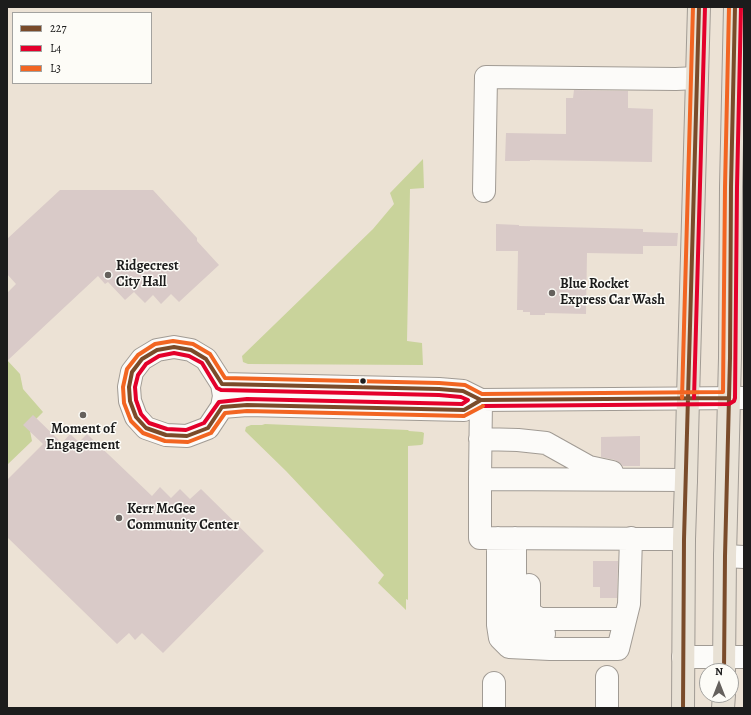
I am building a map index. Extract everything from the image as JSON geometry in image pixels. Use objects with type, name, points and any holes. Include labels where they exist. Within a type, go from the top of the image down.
[{"type":"main road","points":[[683,708],[684,539],[699,7]]},
{"type":"main road","points":[[731,661],[737,398],[730,358],[731,187],[735,7]]},
{"type":"street","points":[[484,191],[486,77],[697,78]]},
{"type":"street","points":[[174,347],[191,350],[206,359],[222,384],[224,396],[222,407],[208,428],[187,436],[166,435],[146,428],[136,417],[130,401],[128,387],[132,372],[142,359],[157,350],[174,347]]},
{"type":"street","points":[[222,384],[438,389],[463,391],[481,400],[737,398]]},
{"type":"street","points":[[222,407],[247,405],[464,410],[481,400]]},
{"type":"street","points":[[481,400],[480,538],[684,539]]},
{"type":"street","points":[[480,446],[533,452],[556,463],[589,467],[612,472],[639,473],[647,480]]},
{"type":"street","points":[[480,479],[686,480]]},
{"type":"street","points":[[514,538],[529,613],[540,619],[624,627]]},
{"type":"street","points":[[514,538],[498,625],[500,638],[508,647],[550,648],[618,648],[628,604],[631,538]]},
{"type":"street","points":[[683,657],[731,661]]},
{"type":"street","points":[[607,677],[607,708]]},
{"type":"street","points":[[494,683],[494,708]]},
{"type":"green space","points":[[423,159],[424,188],[410,189],[407,341],[422,343],[423,365],[248,364],[243,362],[242,356],[373,229],[394,204],[390,193]]},
{"type":"green space","points":[[7,360],[20,374],[23,389],[43,412],[29,426],[32,441],[7,465]]},
{"type":"green space","points":[[265,424],[408,430],[424,433],[423,444],[408,446],[408,600],[406,599],[406,610],[378,583],[384,575],[286,471],[245,431],[246,427],[251,425]]},
{"type":"building","points":[[574,90],[628,91],[628,108],[653,109],[652,162],[505,161],[506,133],[566,134],[566,98],[573,98]]},
{"type":"building","name":"Ridgecrest City Hall","points":[[60,190],[153,190],[197,238],[197,241],[219,265],[179,302],[171,294],[161,304],[153,295],[145,303],[134,292],[125,300],[108,282],[105,284],[98,276],[7,361],[7,293],[16,284],[7,274],[7,239]]},
{"type":"building","points":[[496,224],[519,226],[643,229],[643,232],[678,233],[677,246],[643,246],[643,254],[587,253],[586,314],[545,313],[545,315],[530,315],[530,312],[517,310],[518,251],[496,251]]},
{"type":"building","name":"Kerr McGee Community Center","points":[[33,415],[62,443],[70,434],[79,442],[87,434],[152,496],[160,487],[171,498],[180,489],[190,499],[201,489],[264,551],[163,653],[142,633],[135,640],[129,633],[117,644],[7,537],[7,480],[43,444],[23,425]]},
{"type":"building","points":[[640,436],[640,466],[623,466],[615,460],[601,457],[601,437]]},
{"type":"building","points":[[593,561],[618,561],[617,598],[600,598],[600,587],[593,587]]},
{"type":"transit line","name":"L3","points":[[682,398],[693,7]]},
{"type":"transit line","name":"227","points":[[683,708],[684,539],[699,7]]},
{"type":"transit line","name":"L4","points":[[694,398],[705,7]]},
{"type":"transit line","name":"L3","points":[[483,406],[464,416],[247,411],[225,413],[211,433],[188,442],[165,441],[143,433],[131,421],[124,403],[123,387],[127,369],[138,355],[155,344],[173,341],[193,344],[210,354],[225,378],[439,383],[465,385],[482,394],[723,392],[729,7]]},
{"type":"transit line","name":"227","points":[[724,663],[735,7]]},
{"type":"transit line","name":"L4","points":[[483,406],[729,404],[734,401],[741,7]]},
{"type":"transit line","name":"227","points":[[174,347],[191,350],[206,359],[222,384],[439,389],[463,391],[481,400],[464,410],[247,405],[222,407],[208,428],[187,436],[166,435],[146,428],[136,417],[130,401],[129,387],[132,372],[142,359],[157,350],[174,347]]},
{"type":"transit line","name":"L4","points":[[174,353],[189,356],[202,363],[217,388],[221,390],[439,395],[461,397],[468,400],[462,404],[247,399],[219,402],[204,423],[186,430],[167,429],[149,423],[141,414],[136,400],[135,387],[138,375],[146,364],[159,356],[174,353]]},
{"type":"transit line","name":"227","points":[[481,400],[729,398]]},
{"type":"place","name":"Ridgecrest City Hall","points":[[108,275]]},
{"type":"place","name":"Blue Rocket Express Car Wash","points":[[552,293]]},
{"type":"place","name":"Moment of Engagement","points":[[83,415]]},
{"type":"place","name":"Kerr McGee Community Center","points":[[119,518]]}]
